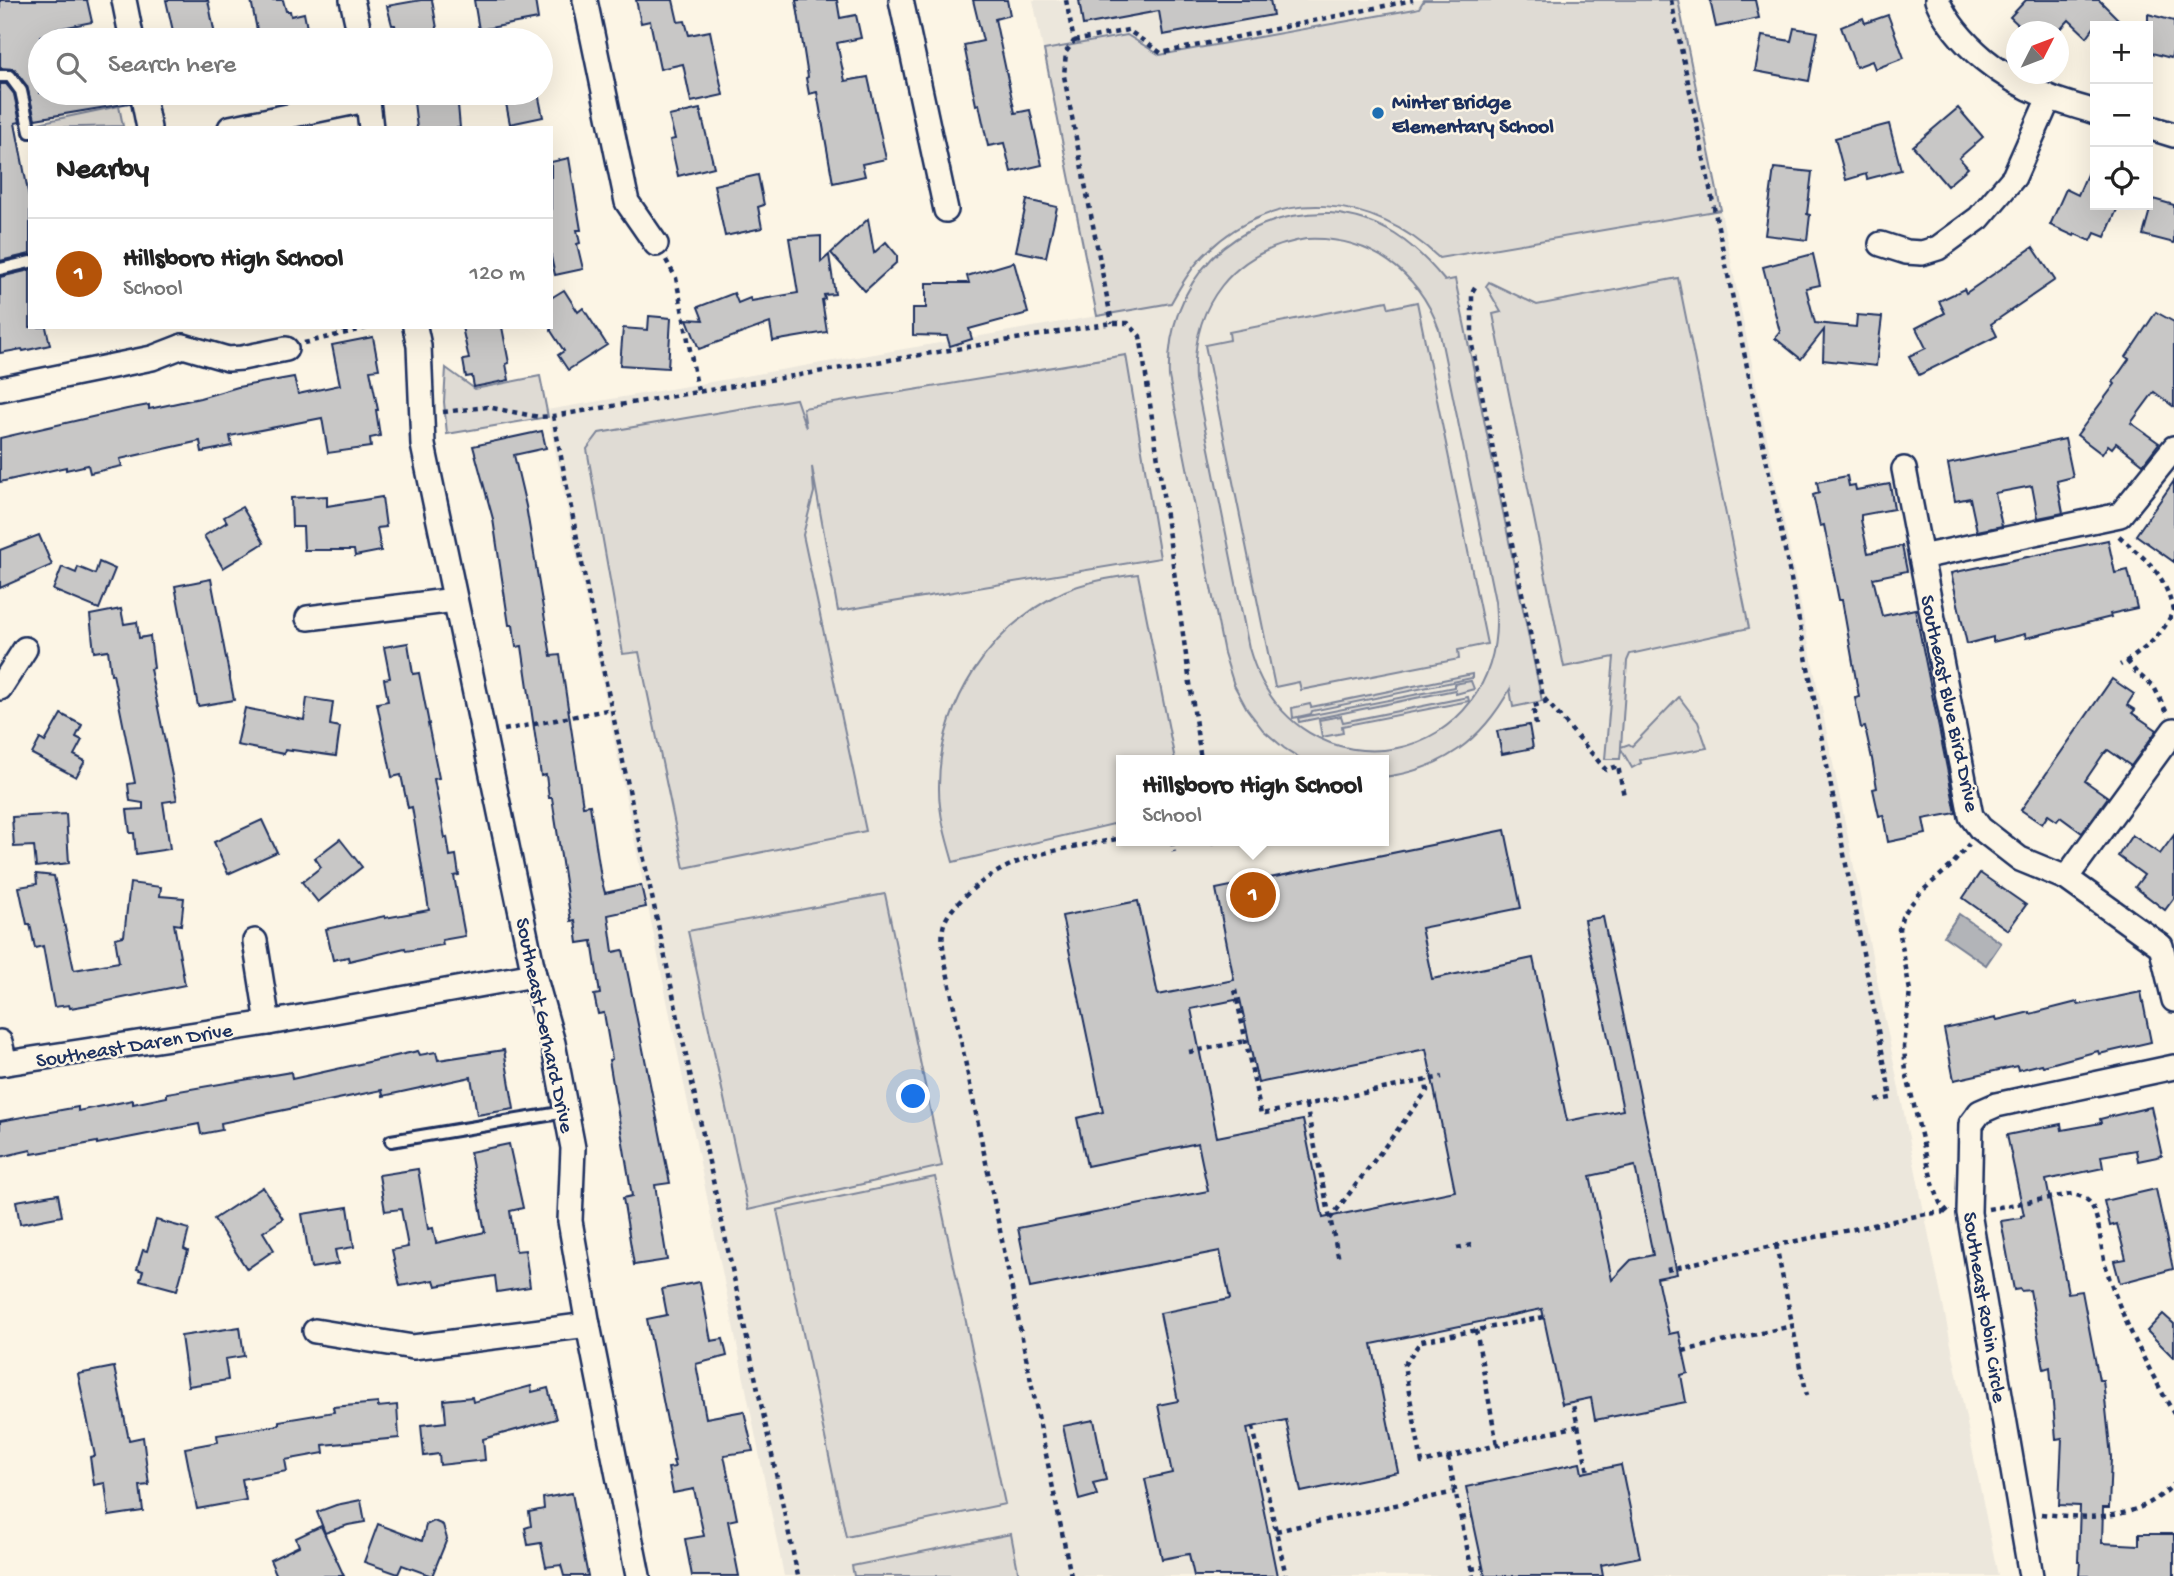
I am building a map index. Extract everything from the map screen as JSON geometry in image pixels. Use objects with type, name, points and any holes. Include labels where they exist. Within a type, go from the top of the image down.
[{"type":"street","points":[[124,0],[130,28]]},
{"type":"street","points":[[352,0],[358,28]]},
{"type":"street","points":[[585,0],[626,202],[656,244]]},
{"type":"street","points":[[901,0],[946,210]]},
{"type":"street","points":[[1937,0],[1954,29],[1989,63],[2049,98],[2090,110]]},
{"type":"street","points":[[1881,244],[1906,252],[1922,253],[1938,248],[1979,218],[2014,177],[2049,98]]},
{"type":"street","points":[[144,105],[149,126]]},
{"type":"street","points":[[239,126],[331,105]]},
{"type":"street","points":[[368,105],[372,126]]},
{"type":"street","points":[[2153,129],[2174,135]]},
{"type":"street","name":"Southeast Gerhard Drive","points":[[415,329],[419,346],[423,445],[534,975],[553,1043],[573,1148],[570,1221],[638,1576]]},
{"type":"street","points":[[0,389],[152,358],[185,337],[228,359],[286,349]]},
{"type":"street","points":[[1921,557],[2120,515],[2174,448]]},
{"type":"street","name":"Southeast Blue Bird Drive","points":[[1904,469],[1971,816],[1980,828],[2020,859],[2066,878],[2161,946],[2174,1000]]},
{"type":"street","points":[[308,618],[455,600]]},
{"type":"street","points":[[0,688],[25,649]]},
{"type":"street","points":[[2066,878],[2174,730]]},
{"type":"street","points":[[255,941],[268,1023]]},
{"type":"street","name":"Southeast Daren Drive","points":[[2,1057],[268,1023],[534,975]]},
{"type":"street","name":"Southeast Robin Circle","points":[[2031,1576],[1958,1212],[1971,1124],[1980,1112],[1996,1105],[2174,1067]]},
{"type":"street","points":[[315,1331],[412,1347],[588,1325]]},
{"type":"lane","points":[[0,76],[10,76],[21,91],[29,126]]},
{"type":"lane","points":[[0,269],[28,262]]},
{"type":"lane","points":[[391,1141],[566,1112]]},
{"type":"path","points":[[1066,0],[1074,41]]},
{"type":"path","points":[[1112,323],[1064,76],[1066,52],[1074,41],[1128,30],[1161,53],[1413,0]]},
{"type":"path","points":[[1671,0],[1791,579],[1891,1098],[1874,1101]]},
{"type":"path","points":[[656,244],[676,278],[698,391]]},
{"type":"path","points":[[1475,288],[1472,292],[1472,345],[1543,697],[1606,770],[1618,766],[1624,796]]},
{"type":"path","points":[[421,414],[487,407],[539,417],[553,416],[1112,323],[1128,323],[1140,336],[1201,755]]},
{"type":"path","points":[[286,349],[296,344],[362,329]]},
{"type":"path","points":[[553,416],[612,709],[798,1576]]},
{"type":"path","points":[[2106,518],[2113,530],[2147,559],[2159,576],[2173,610],[2161,633],[2120,665]]},
{"type":"path","points":[[2127,661],[2154,687],[2174,730]]},
{"type":"path","points":[[1536,725],[1533,706],[1548,702]]},
{"type":"path","points":[[483,734],[612,709]]},
{"type":"path","points":[[1958,1212],[1940,1203],[1932,1181],[1906,1072],[1904,1047],[1910,991],[1899,929],[1908,908],[1951,866],[1980,828]]},
{"type":"path","points":[[1071,1576],[953,1002],[943,943],[943,926],[952,909],[966,895],[1007,865],[1037,855],[1116,839]]},
{"type":"path","points":[[1173,846],[1174,852]]},
{"type":"path","points":[[1235,990],[1261,1114],[1442,1077]]},
{"type":"path","points":[[1189,1052],[1246,1041]]},
{"type":"path","points":[[1330,1219],[1427,1091],[1426,1080]]},
{"type":"path","points":[[1306,1105],[1339,1260]]},
{"type":"path","points":[[1667,1270],[1926,1214],[1958,1212],[2072,1194],[2082,1196],[2093,1206],[2105,1265],[2138,1349],[2174,1414]]},
{"type":"path","points":[[1457,1248],[1476,1244]]},
{"type":"path","points":[[1776,1245],[1807,1396]]},
{"type":"path","points":[[1544,1317],[1421,1341],[1404,1365],[1422,1463],[1578,1426]]},
{"type":"path","points":[[1683,1350],[1793,1326]]},
{"type":"path","points":[[1475,1330],[1497,1446]]},
{"type":"path","points":[[1572,1401],[1588,1472]]},
{"type":"path","points":[[1253,1427],[1286,1576]]},
{"type":"path","points":[[1448,1457],[1473,1576]]},
{"type":"path","points":[[2020,1511],[2102,1517],[2129,1513],[2146,1506],[2174,1483]]},
{"type":"path","points":[[1276,1531],[1455,1492]]},
{"type":"path","points":[[1461,1518],[1472,1516]]},
{"type":"path","points":[[1471,1569],[1483,1567]]},
{"type":"shaded area","points":[[1033,0],[1678,0],[1998,1576],[784,1576],[547,410],[1097,316]]},
{"type":"shaded area","name":"Minter Bridge Elementary School","points":[[1424,0],[1678,0],[1721,210],[1439,258],[1413,237],[1385,221],[1355,211],[1325,206],[1294,208],[1264,215],[1235,230],[1197,263],[1171,303],[1097,316],[1044,50],[1127,35],[1160,55],[1415,9],[1419,8]]},
{"type":"shaded area","points":[[119,106],[123,126],[39,126],[38,123]]},
{"type":"shaded area","points":[[1330,213],[1365,220],[1395,234],[1421,255],[1445,281],[1455,279],[1542,701],[1513,707],[1510,689],[1486,724],[1458,750],[1405,773],[1389,776],[1389,755],[1295,755],[1284,748],[1263,730],[1247,709],[1234,685],[1224,653],[1169,377],[1171,342],[1179,311],[1193,282],[1212,258],[1236,239],[1264,224],[1295,216]],"holes":[[[1306,239],[1350,244],[1370,251],[1404,274],[1430,308],[1439,329],[1495,601],[1491,658],[1471,702],[1437,732],[1396,748],[1352,749],[1309,733],[1274,700],[1249,648],[1195,379],[1200,328],[1209,305],[1238,269],[1280,245]]]},
{"type":"shaded area","points":[[1678,278],[1749,628],[1630,654],[1627,661],[1621,747],[1629,744],[1632,746],[1679,697],[1698,722],[1707,748],[1640,760],[1641,763],[1632,768],[1621,749],[1620,759],[1605,759],[1614,657],[1564,667],[1493,314],[1501,312],[1486,286],[1489,282],[1537,305]]},
{"type":"shaded area","points":[[1387,301],[1389,308],[1417,302],[1487,644],[1458,650],[1459,659],[1301,690],[1299,682],[1275,687],[1205,345],[1230,340],[1229,332]]},
{"type":"shaded area","points":[[1126,355],[1160,558],[838,611],[812,467],[814,492],[803,535],[866,831],[684,868],[639,652],[623,654],[587,449],[599,433],[796,399],[806,428],[803,408]]},
{"type":"shaded area","points":[[446,368],[475,389],[540,376],[548,417],[447,434],[444,402]]},
{"type":"shaded area","points":[[1138,574],[1174,755],[1116,755],[1116,823],[953,862],[940,808],[941,758],[948,728],[973,672],[992,647],[1038,606],[1065,591],[1110,578]]},
{"type":"shaded area","points":[[1472,674],[1472,678],[1312,711],[1311,714],[1293,718],[1292,708],[1310,704],[1311,707]]},
{"type":"shaded area","points":[[1471,681],[1474,689],[1456,694],[1455,690],[1299,722],[1298,718],[1454,687],[1454,684]]},
{"type":"shaded area","points":[[1468,697],[1469,701],[1342,726],[1343,733],[1322,737],[1319,720],[1341,716],[1343,722]]},
{"type":"shaded area","points":[[885,894],[942,1166],[748,1210],[688,931]]},
{"type":"shaded area","points":[[1959,914],[2001,943],[1986,965],[1944,936]]},
{"type":"shaded area","points":[[935,1177],[1005,1504],[846,1537],[777,1210]]},
{"type":"shaded area","points":[[1011,1534],[1019,1576],[854,1576],[852,1566]]},
{"type":"building","points":[[0,0],[87,0],[92,22],[62,28],[28,28],[28,90],[14,69],[0,68]]},
{"type":"building","points":[[166,0],[208,0],[214,28],[172,28]]},
{"type":"building","points":[[251,0],[283,0],[286,11],[290,11],[291,16],[304,13],[307,28],[257,28]]},
{"type":"building","points":[[432,0],[437,28],[396,28],[392,25],[387,6]]},
{"type":"building","points":[[474,0],[535,0],[538,19],[479,28]]},
{"type":"building","points":[[636,0],[673,0],[678,22],[685,21],[689,35],[710,31],[723,95],[691,102],[683,64],[660,69],[650,21],[641,23]]},
{"type":"building","points":[[796,0],[837,0],[840,18],[856,15],[861,38],[837,43],[845,81],[868,77],[886,159],[862,164],[865,176],[833,183],[817,92],[809,94]]},
{"type":"building","points":[[973,0],[1007,0],[1010,15],[995,19],[1015,113],[1030,110],[1042,165],[1011,172],[1004,143],[988,146],[979,104],[976,105],[964,45],[983,41]]},
{"type":"building","points":[[1079,0],[1270,0],[1273,15],[1163,35],[1159,11],[1083,25]]},
{"type":"building","points":[[1710,0],[1755,0],[1759,18],[1716,27]]},
{"type":"building","points":[[2026,0],[2099,0],[2120,21],[2090,21],[2090,33],[2087,37],[2069,20],[2014,21],[2010,17]]},
{"type":"building","points":[[2148,14],[2174,21],[2174,48],[2171,58],[2153,53],[2153,21],[2148,21]]},
{"type":"building","points":[[1888,15],[1904,58],[1875,69],[1872,61],[1856,67],[1841,27],[1863,18],[1865,23]]},
{"type":"building","points":[[1794,28],[1818,32],[1809,81],[1755,71],[1762,36],[1791,41]]},
{"type":"building","points":[[0,84],[6,84],[14,94],[20,122],[15,123],[28,191],[28,254],[0,261]]},
{"type":"building","points":[[32,105],[118,105],[35,119]]},
{"type":"building","points":[[414,105],[458,105],[460,126],[417,126]]},
{"type":"building","points":[[506,105],[540,105],[543,117],[510,124]]},
{"type":"building","points":[[1958,108],[1983,137],[1959,158],[1968,168],[1947,186],[1913,146]]},
{"type":"building","points":[[700,109],[714,167],[678,176],[670,140],[675,139],[669,116]]},
{"type":"building","points":[[1889,124],[1901,170],[1867,179],[1866,174],[1846,180],[1835,138]]},
{"type":"building","points":[[569,158],[581,230],[577,230],[580,243],[577,244],[583,269],[555,275],[553,266],[553,162]]},
{"type":"building","points":[[2090,167],[2090,210],[2117,210],[2105,237],[2095,233],[2091,241],[2050,225],[2066,189],[2078,195]]},
{"type":"building","points":[[1774,168],[1812,172],[1807,240],[1765,235]]},
{"type":"building","points":[[758,175],[764,205],[758,207],[762,228],[725,236],[714,185]]},
{"type":"building","points":[[2153,199],[2174,205],[2174,243],[2143,235],[2150,210],[2153,210]]},
{"type":"building","points":[[1027,200],[1057,207],[1046,257],[1016,251]]},
{"type":"building","points":[[868,219],[874,253],[886,242],[897,255],[897,262],[865,291],[831,253]]},
{"type":"building","points":[[821,236],[821,262],[829,255],[835,294],[824,295],[825,299],[822,300],[827,332],[773,341],[770,323],[699,349],[687,319],[703,320],[698,307],[734,293],[738,303],[750,298],[751,301],[798,293],[789,238]]},
{"type":"building","points":[[2033,247],[2055,280],[1991,324],[1997,336],[1919,375],[1909,356],[1926,348],[1916,328],[1945,313],[1939,301],[1964,289],[1966,293]]},
{"type":"building","points":[[1813,254],[1820,285],[1806,288],[1815,323],[1856,327],[1857,315],[1882,317],[1876,366],[1823,360],[1824,330],[1801,359],[1775,338],[1780,332],[1763,267]]},
{"type":"building","points":[[1014,262],[1028,313],[969,329],[972,339],[950,346],[947,336],[913,335],[913,308],[926,308],[926,283],[969,283],[967,276]]},
{"type":"building","points":[[28,270],[28,329],[46,329],[50,345],[0,353],[0,277]]},
{"type":"building","points":[[564,290],[578,312],[583,308],[607,345],[568,370],[558,355],[564,351],[551,331],[553,297]]},
{"type":"building","points":[[2156,312],[2174,322],[2174,407],[2154,392],[2131,423],[2159,443],[2143,464],[2116,443],[2112,448],[2108,445],[2102,454],[2077,435],[2115,384],[2113,382],[2129,359],[2126,357]]},
{"type":"building","points":[[649,316],[671,318],[668,368],[620,365],[623,328],[648,330]]},
{"type":"building","points":[[462,329],[502,329],[509,363],[506,364],[509,380],[474,387],[472,376],[466,377],[463,360],[469,359]]},
{"type":"building","points":[[373,337],[379,369],[370,370],[380,436],[370,438],[371,447],[328,453],[322,418],[230,436],[232,446],[202,452],[200,441],[120,459],[122,466],[90,473],[88,465],[66,470],[66,467],[0,482],[0,438],[127,409],[149,405],[149,409],[238,387],[294,377],[298,394],[340,385],[332,345]]},
{"type":"building","points":[[542,431],[546,448],[514,455],[526,506],[551,656],[560,655],[583,806],[590,805],[605,893],[641,885],[646,907],[608,915],[613,952],[623,950],[670,1183],[655,1185],[667,1260],[634,1265],[623,1198],[632,1196],[609,1060],[612,1059],[604,1013],[598,1014],[594,995],[600,994],[592,941],[578,943],[575,920],[571,921],[552,798],[549,798],[546,775],[541,776],[522,646],[516,647],[513,625],[509,625],[493,519],[473,446]]},
{"type":"building","points":[[2065,439],[2073,477],[2057,481],[2063,513],[2038,518],[2032,486],[1995,493],[2002,526],[1977,531],[1970,498],[1955,501],[1948,464]]},
{"type":"building","points":[[1847,476],[1849,486],[1855,485],[1856,490],[1890,484],[1894,509],[1861,515],[1861,520],[1868,553],[1902,546],[1907,571],[1873,578],[1882,616],[1915,609],[1956,813],[1923,819],[1926,834],[1888,842],[1883,815],[1879,816],[1873,789],[1877,788],[1865,727],[1861,728],[1855,698],[1859,697],[1842,600],[1839,600],[1824,525],[1820,526],[1813,495],[1819,493],[1817,482]]},
{"type":"building","points":[[2174,481],[2174,562],[2136,535]]},
{"type":"building","points":[[327,496],[327,506],[382,497],[386,527],[377,528],[381,551],[355,556],[354,550],[304,550],[303,527],[292,527],[291,498]]},
{"type":"building","points":[[242,507],[264,543],[223,568],[204,536],[227,522],[224,517]]},
{"type":"building","points":[[39,535],[52,565],[0,588],[0,550]]},
{"type":"building","points":[[2108,540],[2115,573],[2128,570],[2137,608],[2026,638],[2025,634],[1993,642],[1993,637],[1967,644],[1951,573]]},
{"type":"building","points":[[99,562],[115,569],[99,609],[53,590],[62,567],[76,573],[78,567],[95,574]]},
{"type":"building","points":[[211,579],[234,700],[198,706],[175,586]]},
{"type":"building","points":[[121,609],[124,624],[137,622],[139,638],[150,636],[154,668],[150,669],[177,800],[163,802],[170,849],[136,854],[134,833],[130,833],[127,810],[143,809],[143,803],[130,801],[128,784],[135,783],[108,650],[94,652],[90,615]]},
{"type":"building","points":[[408,643],[413,674],[419,673],[429,724],[439,778],[434,779],[445,838],[447,837],[450,856],[456,855],[459,875],[454,876],[465,936],[442,940],[443,945],[406,951],[405,948],[349,961],[348,957],[333,960],[326,929],[429,910],[412,807],[408,808],[401,775],[392,777],[377,703],[388,701],[384,679],[390,678],[384,647]]},
{"type":"building","points":[[2112,679],[2134,694],[2127,705],[2135,710],[2132,713],[2157,730],[2131,766],[2108,750],[2104,753],[2085,781],[2108,797],[2082,833],[2060,817],[2057,821],[2048,815],[2042,824],[2021,810]]},
{"type":"building","points":[[307,698],[333,702],[330,725],[340,727],[336,756],[292,750],[285,750],[284,754],[237,745],[245,708],[304,720]]},
{"type":"building","points":[[61,714],[82,725],[76,737],[82,740],[74,755],[85,761],[76,777],[32,754],[40,739],[45,742]]},
{"type":"building","points":[[1529,725],[1533,748],[1502,754],[1497,731]]},
{"type":"building","points":[[66,814],[69,863],[36,867],[34,846],[14,847],[12,817]]},
{"type":"building","points":[[262,820],[277,852],[228,874],[214,842]]},
{"type":"building","points":[[1505,830],[1521,908],[1421,928],[1432,979],[1533,958],[1567,1121],[1623,1110],[1584,920],[1603,917],[1677,1274],[1657,1278],[1669,1334],[1679,1332],[1688,1373],[1681,1375],[1686,1402],[1595,1420],[1591,1398],[1562,1404],[1542,1309],[1372,1344],[1398,1472],[1301,1492],[1286,1420],[1247,1428],[1277,1576],[1194,1576],[1189,1554],[1162,1559],[1145,1479],[1172,1473],[1158,1405],[1178,1401],[1160,1313],[1230,1299],[1220,1251],[1030,1288],[1018,1228],[1208,1191],[1198,1143],[1087,1166],[1077,1118],[1103,1112],[1062,916],[1138,901],[1158,995],[1234,980],[1216,889]],"holes":[[[1240,999],[1258,1083],[1426,1049],[1455,1191],[1323,1218],[1303,1120],[1217,1137],[1191,1009]],[[1635,1166],[1653,1255],[1631,1260],[1612,1280],[1590,1176]]]},
{"type":"building","points":[[2132,835],[2160,854],[2174,835],[2174,898],[2165,910],[2135,887],[2144,875],[2118,856]]},
{"type":"building","points":[[340,839],[362,867],[318,902],[302,882],[321,867],[315,858]]},
{"type":"building","points":[[1980,873],[2026,905],[2008,930],[1963,898]]},
{"type":"building","points":[[36,874],[54,876],[74,970],[119,962],[115,938],[124,936],[130,883],[161,887],[160,896],[184,898],[181,925],[174,924],[185,985],[94,1004],[70,1008],[69,1005],[54,1007],[43,946],[35,948],[19,887],[37,884]]},
{"type":"building","points":[[2141,992],[2151,1042],[2099,1054],[2098,1051],[2043,1066],[2042,1064],[2018,1070],[2017,1066],[1954,1080],[1944,1029]]},
{"type":"building","points":[[504,1050],[514,1109],[477,1115],[471,1077],[383,1096],[382,1090],[221,1123],[222,1130],[201,1134],[199,1124],[97,1144],[32,1154],[31,1150],[0,1157],[0,1121],[78,1107],[78,1111],[133,1100],[133,1104],[167,1097],[167,1093],[291,1072],[292,1079],[418,1051],[420,1055],[436,1052],[438,1060]]},
{"type":"building","points":[[2151,1107],[2162,1156],[2138,1161],[2136,1150],[2101,1156],[2103,1168],[2046,1180],[2068,1293],[2082,1291],[2099,1380],[2103,1380],[2111,1457],[2109,1508],[2103,1508],[2102,1543],[2139,1545],[2139,1534],[2174,1534],[2174,1576],[2079,1576],[2080,1506],[2059,1505],[2062,1438],[2056,1439],[2050,1367],[2044,1369],[2030,1290],[2014,1290],[2001,1221],[2021,1218],[2024,1215],[2007,1135],[2061,1124],[2062,1130],[2101,1123],[2100,1119]]},
{"type":"building","points":[[509,1144],[523,1208],[510,1211],[516,1251],[525,1250],[530,1287],[497,1292],[495,1276],[436,1286],[434,1280],[400,1286],[392,1250],[408,1247],[401,1209],[385,1211],[379,1175],[418,1169],[428,1229],[433,1228],[436,1243],[485,1232],[470,1152]]},
{"type":"building","points":[[263,1187],[283,1219],[263,1232],[274,1250],[247,1269],[214,1219]]},
{"type":"building","points":[[2156,1189],[2173,1269],[2120,1283],[2114,1261],[2126,1259],[2117,1224],[2110,1226],[2104,1201]]},
{"type":"building","points":[[58,1194],[62,1216],[20,1224],[16,1201]]},
{"type":"building","points":[[348,1207],[354,1247],[335,1250],[338,1264],[311,1268],[302,1214]]},
{"type":"building","points":[[156,1220],[189,1229],[184,1249],[188,1251],[177,1290],[140,1280],[143,1271],[137,1269],[143,1250],[147,1251]]},
{"type":"building","points":[[700,1282],[711,1341],[723,1339],[727,1356],[696,1364],[706,1418],[744,1411],[753,1451],[724,1455],[737,1519],[728,1521],[739,1576],[692,1576],[685,1539],[704,1536],[694,1489],[673,1493],[668,1468],[675,1467],[675,1461],[647,1319],[667,1315],[662,1289]]},
{"type":"building","points":[[2163,1314],[2174,1324],[2174,1358],[2147,1331]]},
{"type":"building","points":[[240,1327],[244,1356],[225,1359],[228,1380],[188,1386],[181,1336]]},
{"type":"building","points":[[114,1367],[129,1440],[143,1437],[149,1485],[140,1486],[143,1511],[109,1516],[105,1483],[94,1485],[90,1457],[95,1456],[78,1374]]},
{"type":"building","points":[[531,1386],[532,1392],[548,1388],[556,1419],[483,1439],[485,1460],[440,1465],[439,1454],[424,1456],[421,1425],[446,1422],[444,1400],[472,1397],[473,1402]]},
{"type":"building","points":[[378,1403],[378,1407],[397,1405],[399,1438],[323,1445],[324,1453],[285,1460],[287,1471],[242,1479],[246,1500],[197,1509],[185,1448],[218,1442],[217,1435],[279,1425],[279,1421],[334,1412],[333,1407]]},
{"type":"building","points":[[1094,1420],[1106,1480],[1093,1483],[1097,1495],[1079,1500],[1063,1426]]},
{"type":"building","points":[[1580,1463],[1582,1473],[1621,1465],[1640,1557],[1601,1565],[1603,1576],[1485,1576],[1466,1487]]},
{"type":"building","points":[[572,1493],[588,1576],[564,1576],[561,1565],[546,1567],[541,1543],[528,1545],[525,1528],[531,1526],[529,1512],[544,1509],[543,1498]]},
{"type":"building","points":[[361,1500],[365,1522],[325,1533],[317,1512]]},
{"type":"building","points":[[434,1521],[443,1525],[447,1539],[432,1576],[402,1565],[398,1574],[364,1562],[378,1524],[422,1541],[426,1525]]},
{"type":"building","points":[[321,1526],[344,1576],[277,1576],[270,1560],[299,1546],[296,1538]]},
{"type":"place","name":"Minter Bridge Elementary School","points":[[1378,113]]},
{"type":"place","name":"Hillsboro High School","points":[[1253,895]]}]
